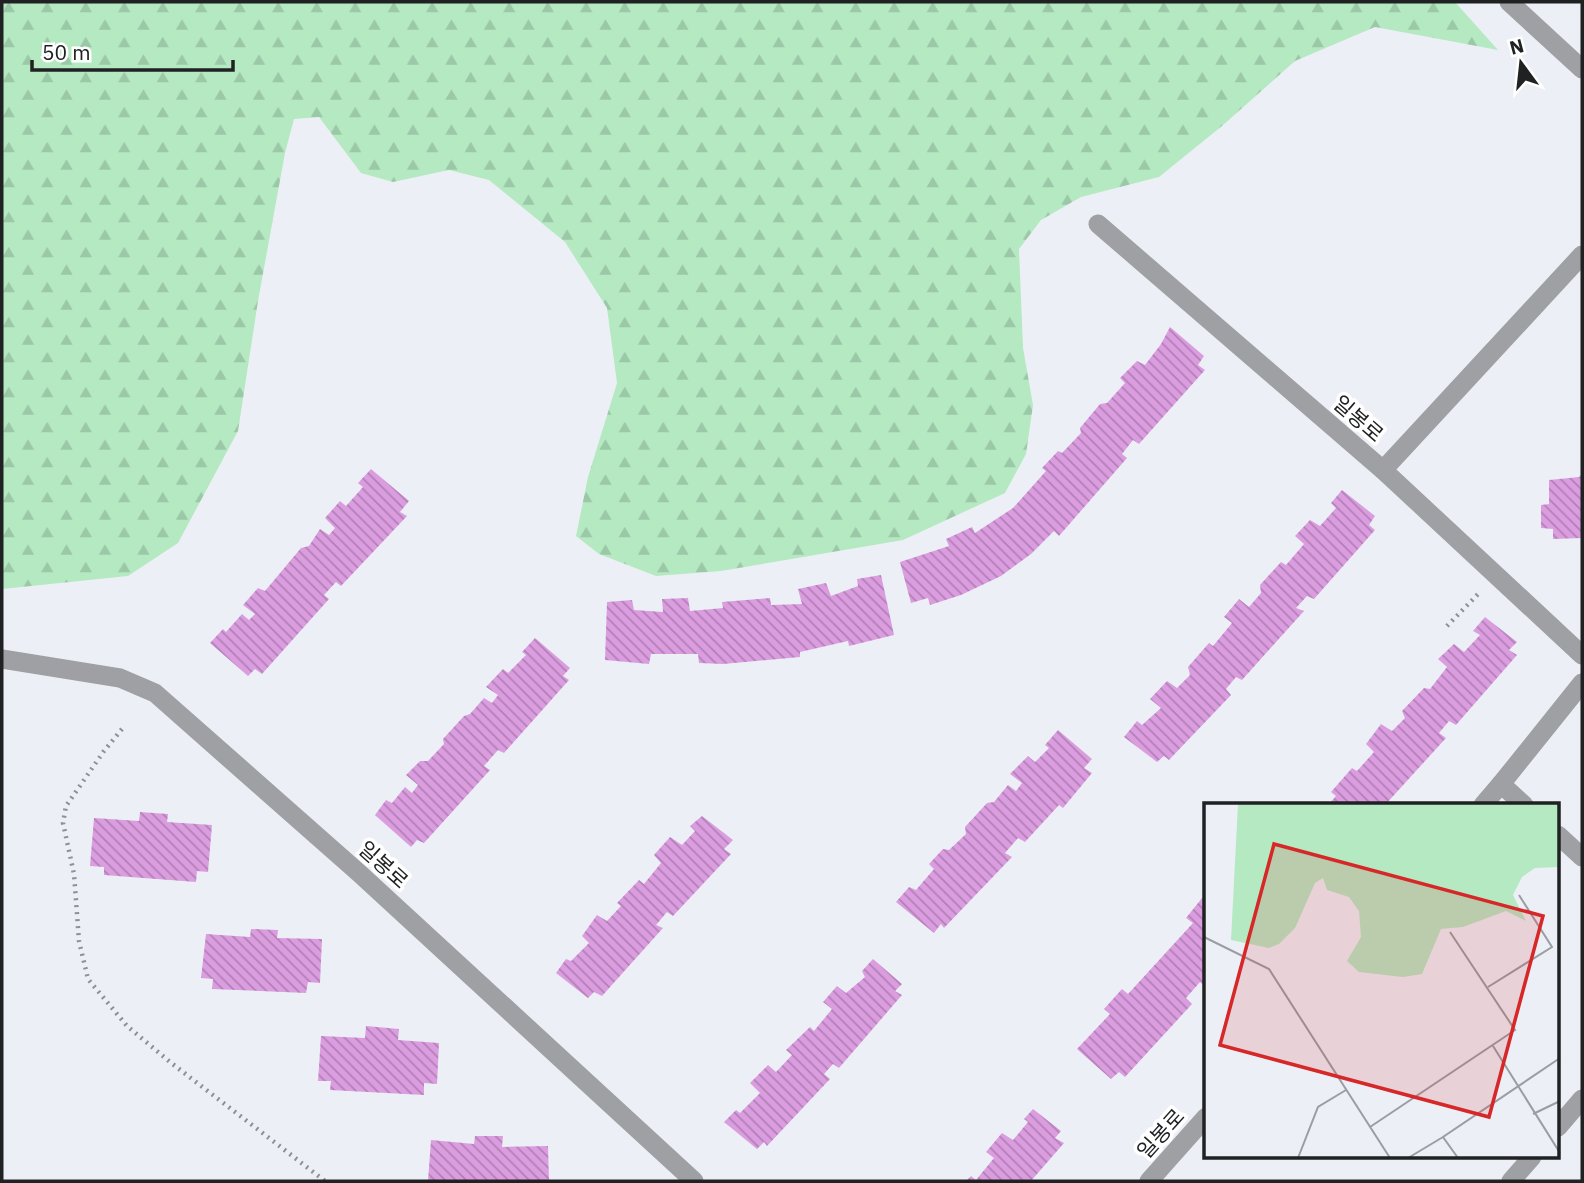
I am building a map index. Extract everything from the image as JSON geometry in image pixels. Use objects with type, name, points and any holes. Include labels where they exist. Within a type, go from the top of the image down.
[{"type":"street","points":[[1509,2],[1582,69]]},
{"type":"street","name":"일봉로","points":[[1098,224],[1382,470],[1582,655]]},
{"type":"street","points":[[1382,470],[1582,255]]},
{"type":"street","name":"일봉로","points":[[2,659],[120,678],[155,693],[359,873],[694,1181]]},
{"type":"street","points":[[1485,803],[1582,682]]},
{"type":"street","points":[[1501,784],[1522,803]]},
{"type":"street","points":[[1560,837],[1582,857]]},
{"type":"street","points":[[1560,1125],[1582,1099]]},
{"type":"street","name":"일봉로","points":[[1149,1181],[1204,1119]]},
{"type":"street","points":[[1511,1181],[1531,1158]]},
{"type":"path","points":[[1447,626],[1496,575]]},
{"type":"path","points":[[122,729],[66,806],[63,823],[74,874],[79,941],[88,979],[127,1026],[325,1181]]},
{"type":"green space","points":[[2,2],[1455,2],[1498,50],[1375,27],[1295,61],[1159,177],[1081,197],[1041,220],[1019,249],[1023,348],[1033,405],[1026,454],[1005,493],[903,540],[721,571],[656,576],[599,554],[576,536],[588,477],[617,383],[607,308],[565,242],[489,180],[449,170],[393,182],[361,173],[319,117],[294,119],[285,153],[258,301],[238,431],[178,543],[128,576],[2,589]]},
{"type":"building","points":[[1170,327],[1204,356],[1198,365],[1205,370],[1139,444],[1133,440],[1122,454],[1127,458],[1059,536],[1054,531],[1031,554],[1001,576],[961,595],[930,605],[928,598],[911,603],[900,562],[949,546],[946,539],[972,527],[975,533],[1013,508],[1046,471],[1042,468],[1058,451],[1062,453],[1081,433],[1080,428],[1100,404],[1107,403],[1125,383],[1120,378],[1137,361],[1145,365]]},
{"type":"building","points":[[371,469],[409,501],[400,512],[407,516],[341,586],[336,582],[324,595],[329,599],[262,674],[255,669],[248,676],[210,643],[223,629],[226,632],[242,614],[249,620],[255,614],[243,605],[258,588],[265,591],[301,548],[309,546],[320,529],[329,535],[335,528],[325,518],[340,501],[346,506],[363,487],[358,483]]},
{"type":"building","points":[[1582,474],[1582,538],[1553,539],[1553,529],[1541,528],[1541,505],[1549,504],[1549,480],[1579,477]]},
{"type":"building","points":[[1342,490],[1375,516],[1369,525],[1375,530],[1314,599],[1307,596],[1296,608],[1304,611],[1242,680],[1236,677],[1226,689],[1231,695],[1169,760],[1164,756],[1157,762],[1124,737],[1137,721],[1142,725],[1161,708],[1150,699],[1167,681],[1177,688],[1190,675],[1188,667],[1209,643],[1213,646],[1232,623],[1224,617],[1239,599],[1249,607],[1261,593],[1260,585],[1281,562],[1286,565],[1304,544],[1295,536],[1310,520],[1320,526],[1336,508],[1331,503]]},
{"type":"building","points":[[881,575],[894,635],[849,646],[848,641],[800,652],[800,657],[723,664],[699,663],[698,654],[651,654],[649,664],[605,660],[607,602],[632,600],[634,610],[663,612],[662,599],[688,598],[690,611],[723,608],[722,602],[770,598],[771,605],[802,604],[798,589],[826,583],[831,596],[858,586],[857,579]]},
{"type":"building","points":[[1485,617],[1517,642],[1509,650],[1517,655],[1456,725],[1449,721],[1439,733],[1446,738],[1387,803],[1330,803],[1336,796],[1331,792],[1352,768],[1357,771],[1374,752],[1366,744],[1381,724],[1392,731],[1405,718],[1402,711],[1424,688],[1430,689],[1447,667],[1438,659],[1454,644],[1464,652],[1480,635],[1473,631]]},
{"type":"building","points":[[535,638],[570,668],[563,676],[569,680],[504,753],[498,750],[484,766],[490,770],[424,843],[417,840],[411,847],[375,815],[386,800],[392,803],[405,787],[412,793],[418,785],[406,775],[420,761],[428,761],[444,744],[443,739],[484,698],[492,703],[498,695],[486,687],[503,669],[508,673],[526,655],[522,652]]},
{"type":"building","points":[[1058,730],[1092,759],[1084,768],[1092,773],[1063,808],[1059,805],[1025,842],[1018,838],[1005,853],[1012,857],[944,928],[941,924],[934,933],[896,902],[909,887],[916,890],[934,869],[929,864],[943,849],[949,850],[966,834],[965,827],[987,803],[994,802],[1008,785],[1016,791],[1022,783],[1010,774],[1028,756],[1035,762],[1049,748],[1045,745]]},
{"type":"building","points":[[140,812],[168,814],[167,822],[212,825],[208,872],[197,871],[196,882],[104,875],[104,867],[90,866],[94,818],[139,821]]},
{"type":"building","points":[[702,816],[733,840],[724,849],[731,854],[673,916],[667,912],[656,925],[663,928],[602,996],[594,992],[588,998],[556,973],[566,959],[571,961],[589,943],[582,936],[597,915],[607,921],[621,906],[617,903],[639,880],[644,884],[661,863],[654,855],[670,837],[682,845],[695,831],[690,826]]},
{"type":"building","points":[[1202,898],[1204,900],[1204,985],[1200,982],[1186,998],[1192,1004],[1125,1077],[1119,1072],[1111,1079],[1077,1049],[1110,1014],[1104,1009],[1122,989],[1128,994],[1193,923],[1186,918]]},
{"type":"building","points":[[251,929],[278,930],[277,938],[322,939],[320,983],[308,982],[306,993],[212,989],[213,979],[201,978],[206,934],[250,937]]},
{"type":"building","points":[[873,959],[902,984],[895,991],[902,995],[839,1068],[833,1064],[824,1074],[830,1079],[767,1146],[764,1142],[757,1149],[724,1122],[736,1110],[740,1113],[760,1093],[750,1083],[768,1065],[776,1072],[792,1055],[786,1050],[810,1027],[814,1031],[832,1009],[823,1002],[837,986],[846,993],[865,977],[862,971]]},
{"type":"building","points":[[366,1026],[399,1029],[398,1040],[439,1043],[437,1084],[424,1083],[424,1095],[330,1090],[331,1081],[318,1081],[321,1036],[365,1038]]},
{"type":"building","points":[[1033,1109],[1061,1131],[1055,1138],[1064,1143],[1031,1181],[966,1181],[971,1176],[976,1180],[994,1158],[986,1152],[1002,1133],[1013,1140],[1028,1122],[1024,1119]]},
{"type":"building","points":[[475,1136],[503,1136],[502,1147],[548,1146],[549,1181],[428,1181],[431,1140],[474,1144]]}]
